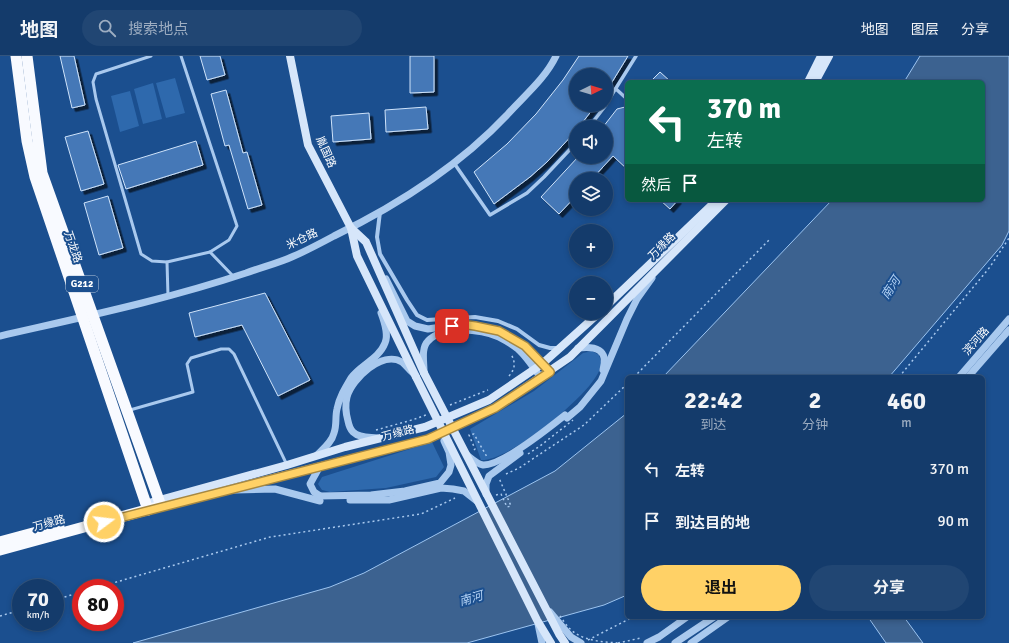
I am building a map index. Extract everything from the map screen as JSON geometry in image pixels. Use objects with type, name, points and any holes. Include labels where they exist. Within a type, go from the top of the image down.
[{"type":"highway","name":"万龙路","points":[[16,56],[27,141],[36,177],[88,316],[127,411],[160,503]]},
{"type":"highway","name":"万龙路","points":[[27,56],[42,172],[88,316],[146,507]]},
{"type":"highway","name":"万缘路","points":[[0,550],[160,503]]},
{"type":"highway","name":"万缘路","points":[[0,542],[146,507]]},
{"type":"main road","name":"胤国路","points":[[290,56],[308,146],[351,228],[357,256],[420,375]]},
{"type":"main road","points":[[809,80],[821,56]]},
{"type":"main road","points":[[816,80],[829,56]]},
{"type":"main road","name":"万缘路","points":[[613,299],[715,202]]},
{"type":"main road","name":"万缘路","points":[[160,503],[229,490],[428,439],[495,408],[570,357],[724,202]]},
{"type":"main road","name":"胤国路","points":[[351,228],[366,242],[420,375]]},
{"type":"main road","name":"万缘路","points":[[160,503],[317,455],[425,427],[489,400],[535,370],[562,348],[592,320]]},
{"type":"main road","points":[[420,375],[465,453],[491,494],[541,600],[565,643]]},
{"type":"main road","points":[[420,375],[478,502],[537,620],[551,643]]},
{"type":"street","name":"米仓路","points":[[0,336],[168,296],[234,277],[294,256],[351,228],[424,185],[454,163],[493,129],[549,69],[556,56]]},
{"type":"street","points":[[613,94],[636,56]]},
{"type":"street","points":[[616,89],[625,98]]},
{"type":"street","points":[[594,120],[601,112]]},
{"type":"street","points":[[454,163],[490,215],[527,193],[569,150]]},
{"type":"street","points":[[380,212],[377,236],[380,254],[417,314],[427,320],[475,317],[498,321],[517,329],[539,345],[550,348],[562,348]]},
{"type":"street","points":[[366,242],[376,258],[407,321],[415,326],[428,329],[461,324],[485,327],[499,331],[525,346],[550,372]]},
{"type":"street","points":[[317,455],[334,434],[337,409],[342,394],[352,376],[377,354],[386,343],[384,321],[357,256]]},
{"type":"street","points":[[491,494],[486,484],[489,476],[568,418],[580,407],[601,380],[637,299],[662,264]]},
{"type":"street","name":"滨河路","points":[[962,375],[1009,319]]},
{"type":"street","points":[[320,499],[405,491],[440,483],[449,472],[451,465],[449,452],[420,375],[423,352],[428,342],[439,334],[463,330],[500,337],[518,349],[541,378]]},
{"type":"street","name":"滨河路","points":[[970,375],[1009,330]]},
{"type":"street","points":[[465,453],[474,461],[483,465],[496,462],[568,418],[601,375],[605,362],[603,354],[598,348],[590,346],[578,348]]},
{"type":"street","points":[[381,438],[360,436],[349,428],[346,415],[347,396],[357,380],[375,363],[389,360],[401,362],[420,375]]},
{"type":"street","points":[[320,466],[310,484],[320,499]]},
{"type":"street","points":[[229,490],[275,489],[320,499],[389,500],[441,488],[464,491],[478,502]]},
{"type":"street","points":[[541,600],[571,637],[585,641]]},
{"type":"street","points":[[644,640],[659,637],[684,619]]},
{"type":"street","points":[[675,643],[711,619]]},
{"type":"street","points":[[691,643],[725,619]]},
{"type":"street","points":[[537,620],[542,643]]},
{"type":"lane","points":[[151,56],[96,74],[93,82],[96,99],[141,254],[152,261],[167,262],[210,252],[229,240],[237,226],[182,56]]},
{"type":"lane","points":[[210,252],[234,277]]},
{"type":"lane","points":[[167,262],[168,296]]},
{"type":"lane","points":[[127,411],[193,392],[187,364],[191,358],[229,349],[234,354],[287,464]]},
{"type":"path","points":[[900,375],[990,267],[1009,238]]},
{"type":"path","points":[[636,375],[770,240]]},
{"type":"path","points":[[507,350],[514,359],[514,368],[509,376]]},
{"type":"path","points":[[448,406],[491,389]]},
{"type":"path","points":[[376,430],[412,420],[427,414]]},
{"type":"path","points":[[528,454],[540,446],[568,418]]},
{"type":"path","points":[[556,612],[573,632],[581,636],[602,642],[618,643],[644,640]]},
{"type":"path","points":[[0,616],[12,613]]},
{"type":"path","points":[[585,641],[629,619]]},
{"type":"shaded area","points":[[175,78],[185,113],[166,118],[156,83]]},
{"type":"shaded area","points":[[153,83],[162,119],[143,124],[134,89]]},
{"type":"shaded area","points":[[130,91],[139,126],[120,132],[111,96]]},
{"type":"shaded area","points":[[592,351],[599,355],[602,365],[595,378],[575,401],[560,415],[525,441],[509,451],[493,458],[481,460],[470,429],[534,391],[583,353]]},
{"type":"shaded area","points":[[432,442],[444,467],[436,477],[386,488],[330,492],[322,490],[318,484],[322,477]]},
{"type":"water","name":"南河","points":[[920,56],[1009,56],[1009,231],[1002,245],[891,375],[665,375],[830,202],[985,202],[985,80],[905,80]]},
{"type":"water","name":"南河","points":[[625,415],[625,596],[604,605],[467,643],[133,643],[330,587],[364,573],[555,471]]},
{"type":"water","points":[[869,619],[905,619],[923,643],[886,643]]},
{"type":"building","points":[[60,56],[74,56],[85,105],[72,108]]},
{"type":"building","points":[[200,56],[220,56],[225,75],[207,80]]},
{"type":"building","points":[[410,56],[434,56],[434,92],[410,93]]},
{"type":"building","points":[[579,56],[628,56],[613,81],[613,68],[571,68]]},
{"type":"building","points":[[569,71],[569,112],[591,112],[584,120],[569,120],[569,138],[547,162],[530,177],[494,204],[474,172],[507,144],[536,114]]},
{"type":"building","points":[[660,72],[669,80],[652,80]]},
{"type":"building","points":[[226,90],[243,153],[247,152],[262,205],[248,209],[229,145],[225,146],[211,94]]},
{"type":"building","points":[[426,107],[428,129],[386,132],[385,110]]},
{"type":"building","points":[[625,107],[625,167],[613,156],[613,120],[608,120],[617,109]]},
{"type":"building","points":[[369,113],[371,139],[333,142],[331,116]]},
{"type":"building","points":[[88,131],[104,184],[81,191],[65,137]]},
{"type":"building","points":[[196,141],[203,165],[126,189],[118,165]]},
{"type":"building","points":[[572,164],[606,164],[598,172],[569,172],[569,203],[559,214],[541,197]]},
{"type":"building","points":[[108,196],[123,248],[99,255],[84,203]]},
{"type":"building","points":[[662,202],[676,202],[670,209]]},
{"type":"building","points":[[265,293],[310,380],[278,396],[242,325],[195,337],[189,313]]},
{"type":"route","points":[[104,522],[161,506],[428,439],[495,408],[550,372],[525,346],[499,331],[485,327],[461,324],[452,326]]}]
